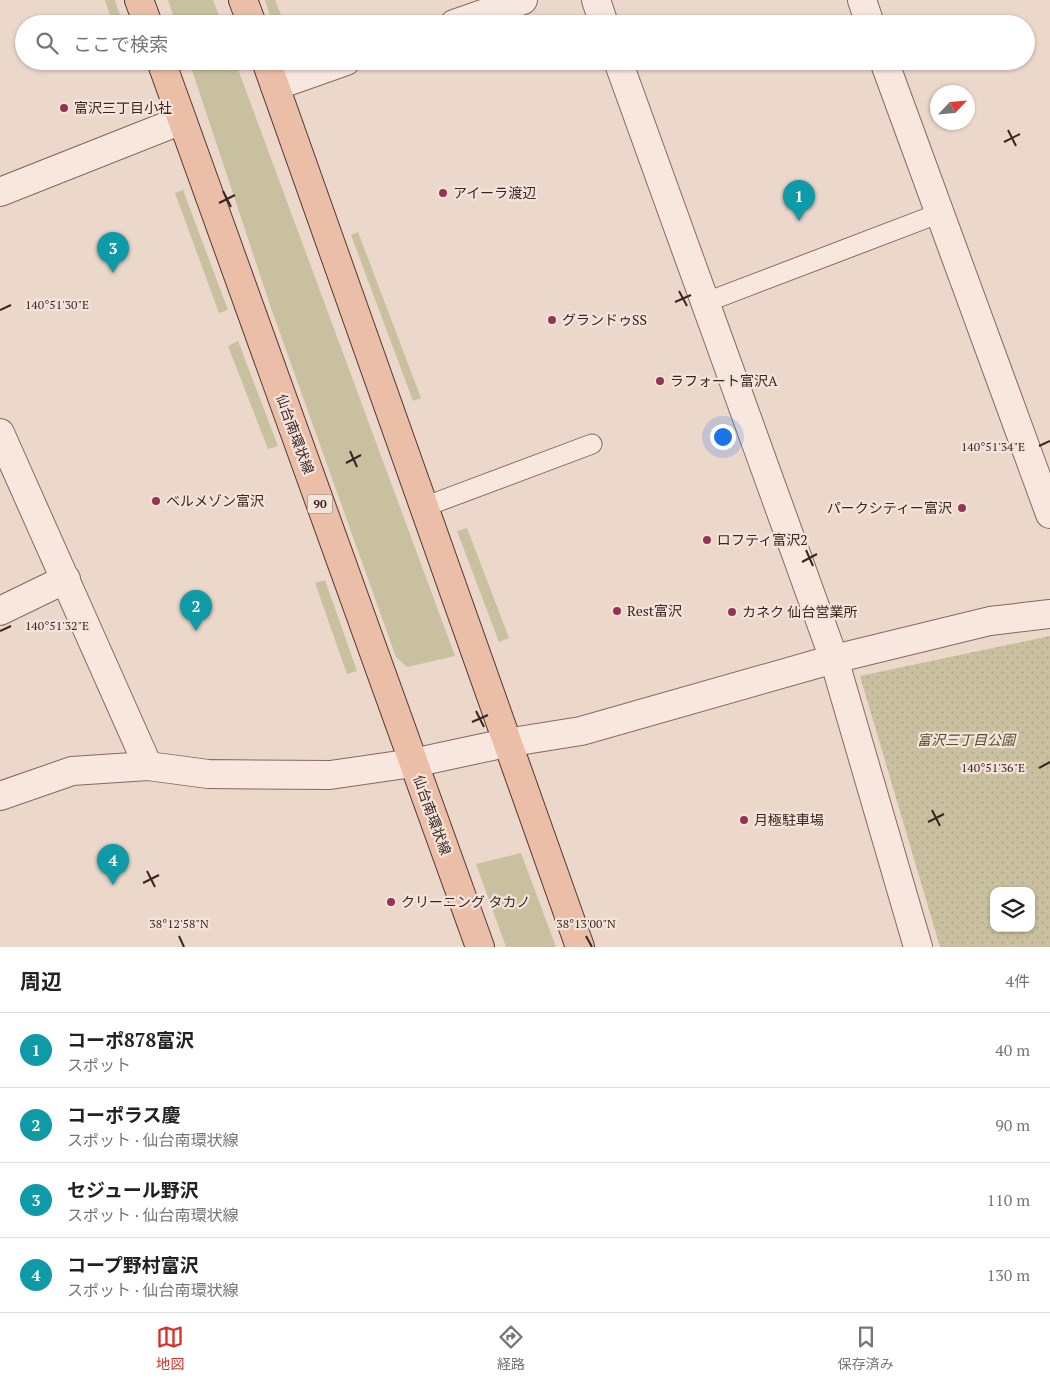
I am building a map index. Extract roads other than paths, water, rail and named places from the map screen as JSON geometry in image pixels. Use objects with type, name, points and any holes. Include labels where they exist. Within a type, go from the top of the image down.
[{"type":"main road","points":[[139,0],[145,15]]},
{"type":"main road","points":[[243,0],[249,15]]},
{"type":"main road","name":"仙台南環状線","points":[[164,70],[480,947]]},
{"type":"main road","points":[[270,74],[580,947]]},
{"type":"street","points":[[480,15],[523,0]]},
{"type":"street","points":[[596,0],[601,15]]},
{"type":"street","points":[[862,0],[867,15]]},
{"type":"street","points":[[270,74],[293,70]]},
{"type":"street","points":[[621,70],[834,659],[918,947]]},
{"type":"street","points":[[887,70],[1050,514]]},
{"type":"street","points":[[0,192],[182,120]]},
{"type":"street","points":[[0,433],[148,766]]},
{"type":"street","points":[[0,611],[66,579]]},
{"type":"street","points":[[0,796],[72,771],[148,766],[208,774],[330,775],[413,763],[506,743],[581,731],[834,659],[990,621],[1050,614]]},
{"type":"lane","points":[[704,303],[940,213]]},
{"type":"lane","points":[[424,507],[592,444]]},
{"type":"place","name":"富沢三丁目小社","points":[[64,108]]},
{"type":"place","name":"アイーラ渡辺","points":[[443,193]]},
{"type":"place","name":"コーポ878富沢","points":[[799,221]]},
{"type":"place","name":"セジュール野沢","points":[[113,273]]},
{"type":"place","name":"グランドゥSS","points":[[552,320]]},
{"type":"place","name":"ラフォート富沢A","points":[[660,381]]},
{"type":"place","name":"ベルメゾン富沢","points":[[156,501]]},
{"type":"place","name":"パークシティー富沢","points":[[962,508]]},
{"type":"place","name":"ロフティ富沢2","points":[[707,540]]},
{"type":"place","name":"Rest富沢","points":[[617,611]]},
{"type":"place","name":"カネク 仙台営業所","points":[[732,612]]},
{"type":"place","name":"コーポラス慶","points":[[196,631]]},
{"type":"place","name":"月極駐車場","points":[[744,820]]},
{"type":"place","name":"コープ野村富沢","points":[[113,885]]},
{"type":"place","name":"クリーニング タカノ","points":[[391,902]]},
{"type":"park label","name":"富沢三丁目公園","points":[[966,740]]}]
